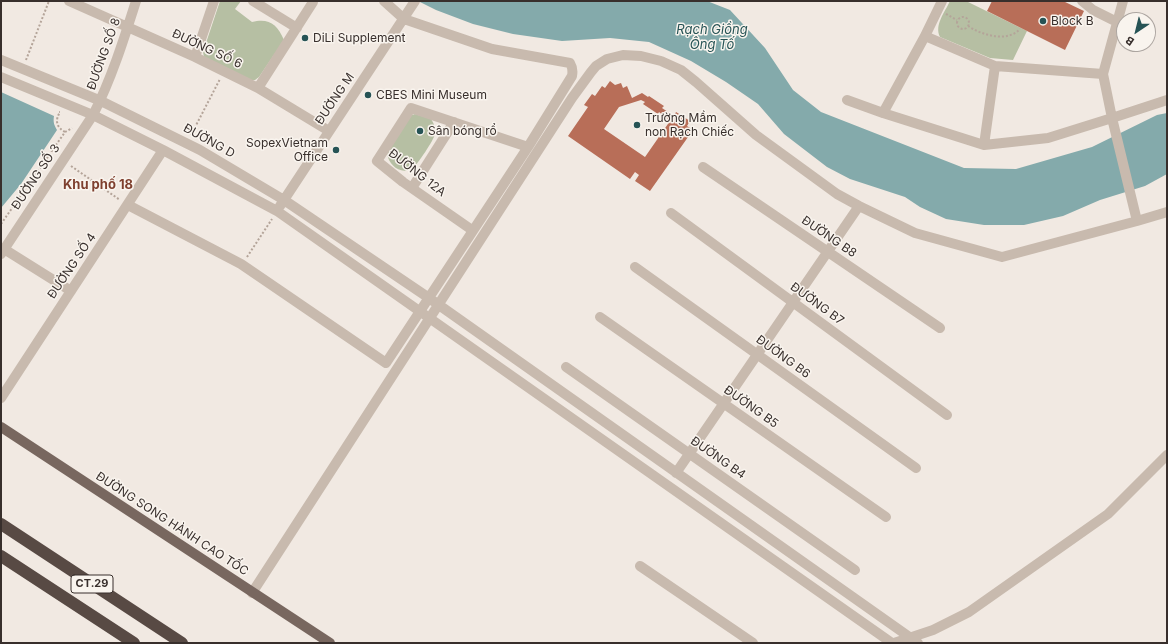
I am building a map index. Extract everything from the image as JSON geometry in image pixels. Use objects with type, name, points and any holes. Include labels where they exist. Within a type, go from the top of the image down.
[{"type":"highway","name":"CT.29","points":[[1,524],[182,643]]},
{"type":"highway","name":"CT.29","points":[[1,556],[134,643]]},
{"type":"main road","name":"ĐƯỜNG SONG HÀNH CAO TỐC","points":[[1,427],[330,643]]},
{"type":"street","name":"ĐƯỜNG SỐ 6","points":[[69,1],[224,71],[258,88],[329,131]]},
{"type":"street","name":"ĐƯỜNG SỐ 8","points":[[93,115],[100,101],[128,27],[136,1]]},
{"type":"street","points":[[195,57],[214,1]]},
{"type":"street","points":[[253,1],[297,28]]},
{"type":"street","points":[[252,593],[430,317],[433,301],[472,230],[528,147],[572,76],[573,67],[570,63],[492,49],[404,19],[384,1]]},
{"type":"street","name":"ĐƯỜNG M","points":[[277,211],[415,1]]},
{"type":"street","points":[[883,113],[925,36],[942,1]]},
{"type":"street","points":[[1082,1],[1093,10],[1116,22]]},
{"type":"street","points":[[1120,12],[1123,1]]},
{"type":"street","points":[[258,88],[313,2]]},
{"type":"street","points":[[1116,26],[1103,74],[1137,221]]},
{"type":"street","points":[[925,36],[995,66],[1103,74]]},
{"type":"street","points":[[128,205],[241,264],[386,363],[421,311],[433,301],[572,98],[596,66],[607,59],[623,55],[641,56],[661,61],[681,70],[756,135],[837,194],[915,232],[1002,257],[1167,212]]},
{"type":"street","name":"ĐƯỜNG D","points":[[1,60],[100,101],[200,150],[284,200],[433,301],[914,640]]},
{"type":"street","points":[[984,145],[995,66]]},
{"type":"street","points":[[1,77],[93,115],[163,150],[277,211],[893,643],[914,640],[969,612],[1102,519],[1167,455]]},
{"type":"street","points":[[848,100],[883,113],[984,145],[1048,138],[1167,100]]},
{"type":"street","name":"ĐƯỜNG 12A","points":[[472,230],[412,188],[377,161],[411,108],[528,147]]},
{"type":"street","name":"ĐƯỜNG SỐ 3","points":[[3,252],[93,115]]},
{"type":"street","points":[[412,188],[454,122]]},
{"type":"street","name":"ĐƯỜNG SỐ 4","points":[[1,398],[163,150]]},
{"type":"street","name":"ĐƯỜNG B8","points":[[703,167],[940,328]]},
{"type":"street","points":[[676,473],[859,206]]},
{"type":"street","name":"ĐƯỜNG B7","points":[[671,213],[947,416]]},
{"type":"street","points":[[3,252],[71,290]]},
{"type":"street","name":"ĐƯỜNG B6","points":[[635,267],[916,468]]},
{"type":"street","name":"ĐƯỜNG B5","points":[[600,317],[886,517]]},
{"type":"street","name":"ĐƯỜNG B4","points":[[566,367],[855,570]]},
{"type":"street","points":[[640,566],[753,643]]},
{"type":"path","points":[[22,69],[49,1]]},
{"type":"path","points":[[968,26],[969,21],[967,18],[961,17],[958,20],[957,24],[960,28],[966,28],[968,26],[981,33],[999,36],[1007,37],[1013,35],[1020,29]]},
{"type":"path","points":[[187,144],[224,71]]},
{"type":"path","points":[[63,111],[59,111],[56,119],[59,127],[65,132]]},
{"type":"path","points":[[1,224],[65,132],[69,131],[74,126]]},
{"type":"path","points":[[63,161],[128,205]]},
{"type":"path","points":[[241,264],[277,211]]},
{"type":"green space","points":[[220,1],[241,1],[235,9],[252,22],[263,21],[272,24],[284,40],[259,77],[255,80],[251,80],[204,57],[203,52]]},
{"type":"green space","points":[[950,1],[966,1],[1027,31],[1013,60],[990,58],[940,37],[938,28],[939,23]]},
{"type":"green space","points":[[415,114],[431,119],[435,134],[429,147],[415,166],[404,171],[396,168],[390,162],[387,154],[409,116]]},
{"type":"water","name":"Rạch Giồng Ông Tố","points":[[418,1],[707,1],[730,10],[765,48],[793,90],[821,112],[964,168],[1016,169],[1092,147],[1157,115],[1167,113],[1167,174],[1145,186],[1100,200],[1063,216],[1024,225],[984,225],[946,219],[920,207],[905,197],[850,179],[827,167],[784,134],[758,104],[726,82],[691,61],[649,42],[610,38],[562,41],[513,34],[473,24],[436,10]]},
{"type":"water","points":[[1,92],[54,116],[54,123],[57,130],[21,184],[1,208]]},
{"type":"building","name":"Block B","points":[[992,1],[1063,1],[1084,11],[1065,50],[987,11]]},
{"type":"building","points":[[610,81],[615,85],[621,83],[623,88],[627,86],[632,98],[642,93],[664,106],[662,108],[674,116],[676,112],[690,121],[687,126],[693,130],[650,191],[635,181],[639,175],[635,172],[630,179],[568,136],[588,107],[584,105],[592,94],[595,96],[602,86],[605,88]],"holes":[[[641,100],[645,102],[643,104],[658,114],[659,112],[670,121],[645,157],[604,129],[619,107]]]},
{"type":"place","name":"Block B","points":[[1043,21]]},
{"type":"place","name":"DiLi Supplement","points":[[305,38]]},
{"type":"place","name":"CBES Mini Museum","points":[[368,95]]},
{"type":"place","name":"Trường Mầm non Rạch Chiếc","points":[[637,125]]},
{"type":"place","name":"Sân bóng rổ","points":[[420,131]]},
{"type":"place","name":"SopexVietnam Office","points":[[336,150]]},
{"type":"district","name":"Khu phố 18","points":[[98,185]]}]
